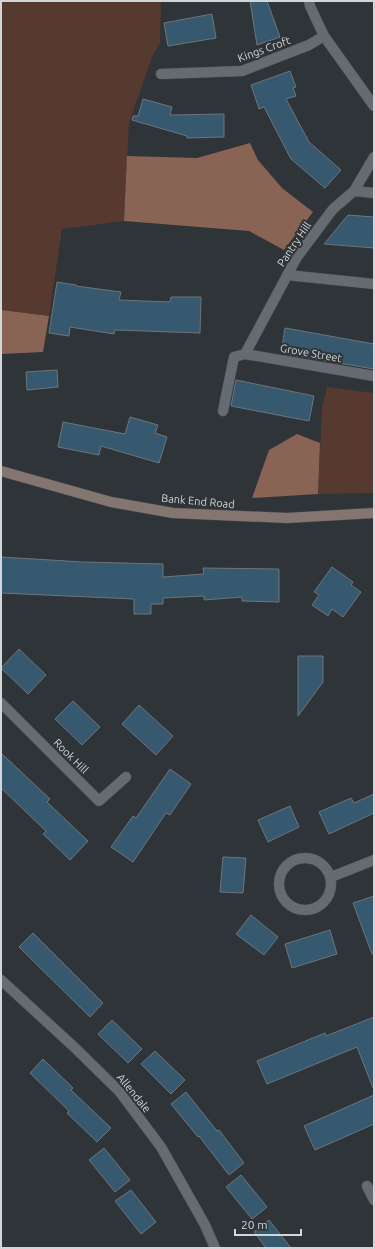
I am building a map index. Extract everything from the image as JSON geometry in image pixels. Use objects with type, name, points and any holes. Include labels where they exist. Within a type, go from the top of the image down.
[{"type":"street","points":[[309,1],[324,36],[374,106]]},
{"type":"street","name":"Kings Croft","points":[[161,74],[242,71],[309,45],[324,36]]},
{"type":"street","name":"Pantry Hill","points":[[245,354],[297,257],[333,209],[354,191],[374,157]]},
{"type":"street","points":[[354,191],[374,193]]},
{"type":"street","points":[[287,275],[374,284]]},
{"type":"street","points":[[223,411],[234,357],[245,354]]},
{"type":"street","name":"Grove Street","points":[[245,354],[374,376]]},
{"type":"street","name":"Bank End Road","points":[[1,471],[111,502],[173,513],[287,518],[374,513]]},
{"type":"street","name":"Rook Hill","points":[[1,703],[99,801],[126,777]]},
{"type":"street","points":[[306,858],[315,860],[322,864],[328,870],[331,878],[332,887],[329,896],[324,903],[317,908],[308,911],[290,907],[280,892],[279,880],[284,868],[290,862],[298,859],[306,858]]},
{"type":"street","points":[[331,878],[374,860]]},
{"type":"street","name":"Allendale","points":[[2,984],[73,1046],[119,1091],[161,1147],[205,1225],[215,1248]]},
{"type":"street","points":[[367,1186],[374,1200]]},
{"type":"shaded area","points":[[1,1],[161,1],[160,43],[152,57],[129,123],[124,221],[62,229],[49,316],[1,310]]},
{"type":"shaded area","points":[[250,143],[258,160],[282,188],[313,212],[284,250],[249,231],[124,221],[127,156],[197,158]]},
{"type":"shaded area","points":[[1,310],[49,316],[43,352],[1,354]]},
{"type":"shaded area","points":[[327,387],[374,393],[374,493],[318,494],[322,408]]},
{"type":"shaded area","points":[[297,434],[320,443],[318,494],[252,498],[269,450]]},
{"type":"building","points":[[250,1],[267,1],[280,37],[257,45]]},
{"type":"building","points":[[212,14],[216,38],[168,46],[164,23]]},
{"type":"building","points":[[290,71],[296,87],[293,88],[296,96],[286,99],[309,142],[341,170],[325,188],[291,159],[264,107],[259,109],[251,85]]},
{"type":"building","points":[[143,99],[172,107],[170,115],[224,114],[224,137],[187,138],[187,136],[132,120],[133,116],[138,116]]},
{"type":"building","points":[[348,215],[374,217],[374,248],[324,244]]},
{"type":"building","points":[[57,282],[121,292],[119,300],[170,302],[171,297],[201,297],[200,333],[115,330],[114,334],[70,327],[69,336],[49,333]]},
{"type":"building","points":[[285,328],[374,344],[374,369],[281,353]]},
{"type":"building","points":[[57,370],[58,387],[27,390],[26,372]]},
{"type":"building","points":[[236,380],[314,396],[309,421],[231,406]]},
{"type":"building","points":[[130,417],[158,425],[155,433],[167,437],[159,463],[101,446],[99,455],[58,447],[63,422],[125,434]]},
{"type":"building","points":[[1,557],[83,562],[163,564],[163,577],[204,574],[203,568],[279,569],[279,602],[242,601],[242,597],[204,600],[204,596],[163,598],[163,604],[151,604],[151,614],[134,614],[134,599],[1,593]]},
{"type":"building","points":[[332,567],[353,582],[351,585],[361,592],[343,617],[332,609],[328,616],[312,605],[319,595],[314,592]]},
{"type":"building","points":[[19,649],[46,675],[28,694],[1,668]]},
{"type":"building","points":[[298,656],[323,656],[323,682],[298,716]]},
{"type":"building","points":[[73,701],[100,727],[82,745],[55,719]]},
{"type":"building","points":[[139,705],[173,736],[156,755],[122,724]]},
{"type":"building","points":[[1,753],[50,799],[47,802],[88,841],[70,860],[43,834],[46,831],[1,788]]},
{"type":"building","points":[[170,769],[191,784],[170,815],[166,813],[133,862],[111,847],[133,816],[136,818]]},
{"type":"building","points":[[374,794],[374,813],[329,834],[319,812],[351,798],[354,803]]},
{"type":"building","points":[[290,806],[299,827],[268,842],[258,820]]},
{"type":"building","points":[[223,857],[246,858],[243,893],[220,892]]},
{"type":"building","points":[[374,896],[374,954],[372,954],[353,903]]},
{"type":"building","points":[[251,915],[278,937],[264,955],[236,934]]},
{"type":"building","points":[[330,930],[337,954],[292,968],[285,944]]},
{"type":"building","points":[[33,933],[103,1003],[90,1017],[19,947]]},
{"type":"building","points":[[374,1017],[373,1088],[357,1047],[267,1084],[257,1061],[325,1033],[326,1036]]},
{"type":"building","points":[[112,1020],[142,1049],[128,1063],[98,1034]]},
{"type":"building","points":[[155,1051],[185,1080],[171,1094],[141,1064]]},
{"type":"building","points":[[43,1059],[73,1088],[71,1090],[111,1128],[97,1142],[67,1113],[69,1111],[30,1073]]},
{"type":"building","points":[[186,1092],[217,1131],[219,1130],[244,1163],[229,1175],[199,1136],[198,1137],[171,1104]]},
{"type":"building","points":[[374,1095],[374,1124],[315,1150],[304,1126]]},
{"type":"building","points":[[104,1148],[130,1180],[115,1192],[89,1160]]},
{"type":"building","points":[[241,1175],[267,1207],[252,1219],[226,1187]]},
{"type":"building","points":[[131,1190],[156,1222],[141,1234],[115,1201]]},
{"type":"building","points":[[269,1220],[291,1248],[266,1248],[254,1232]]}]
